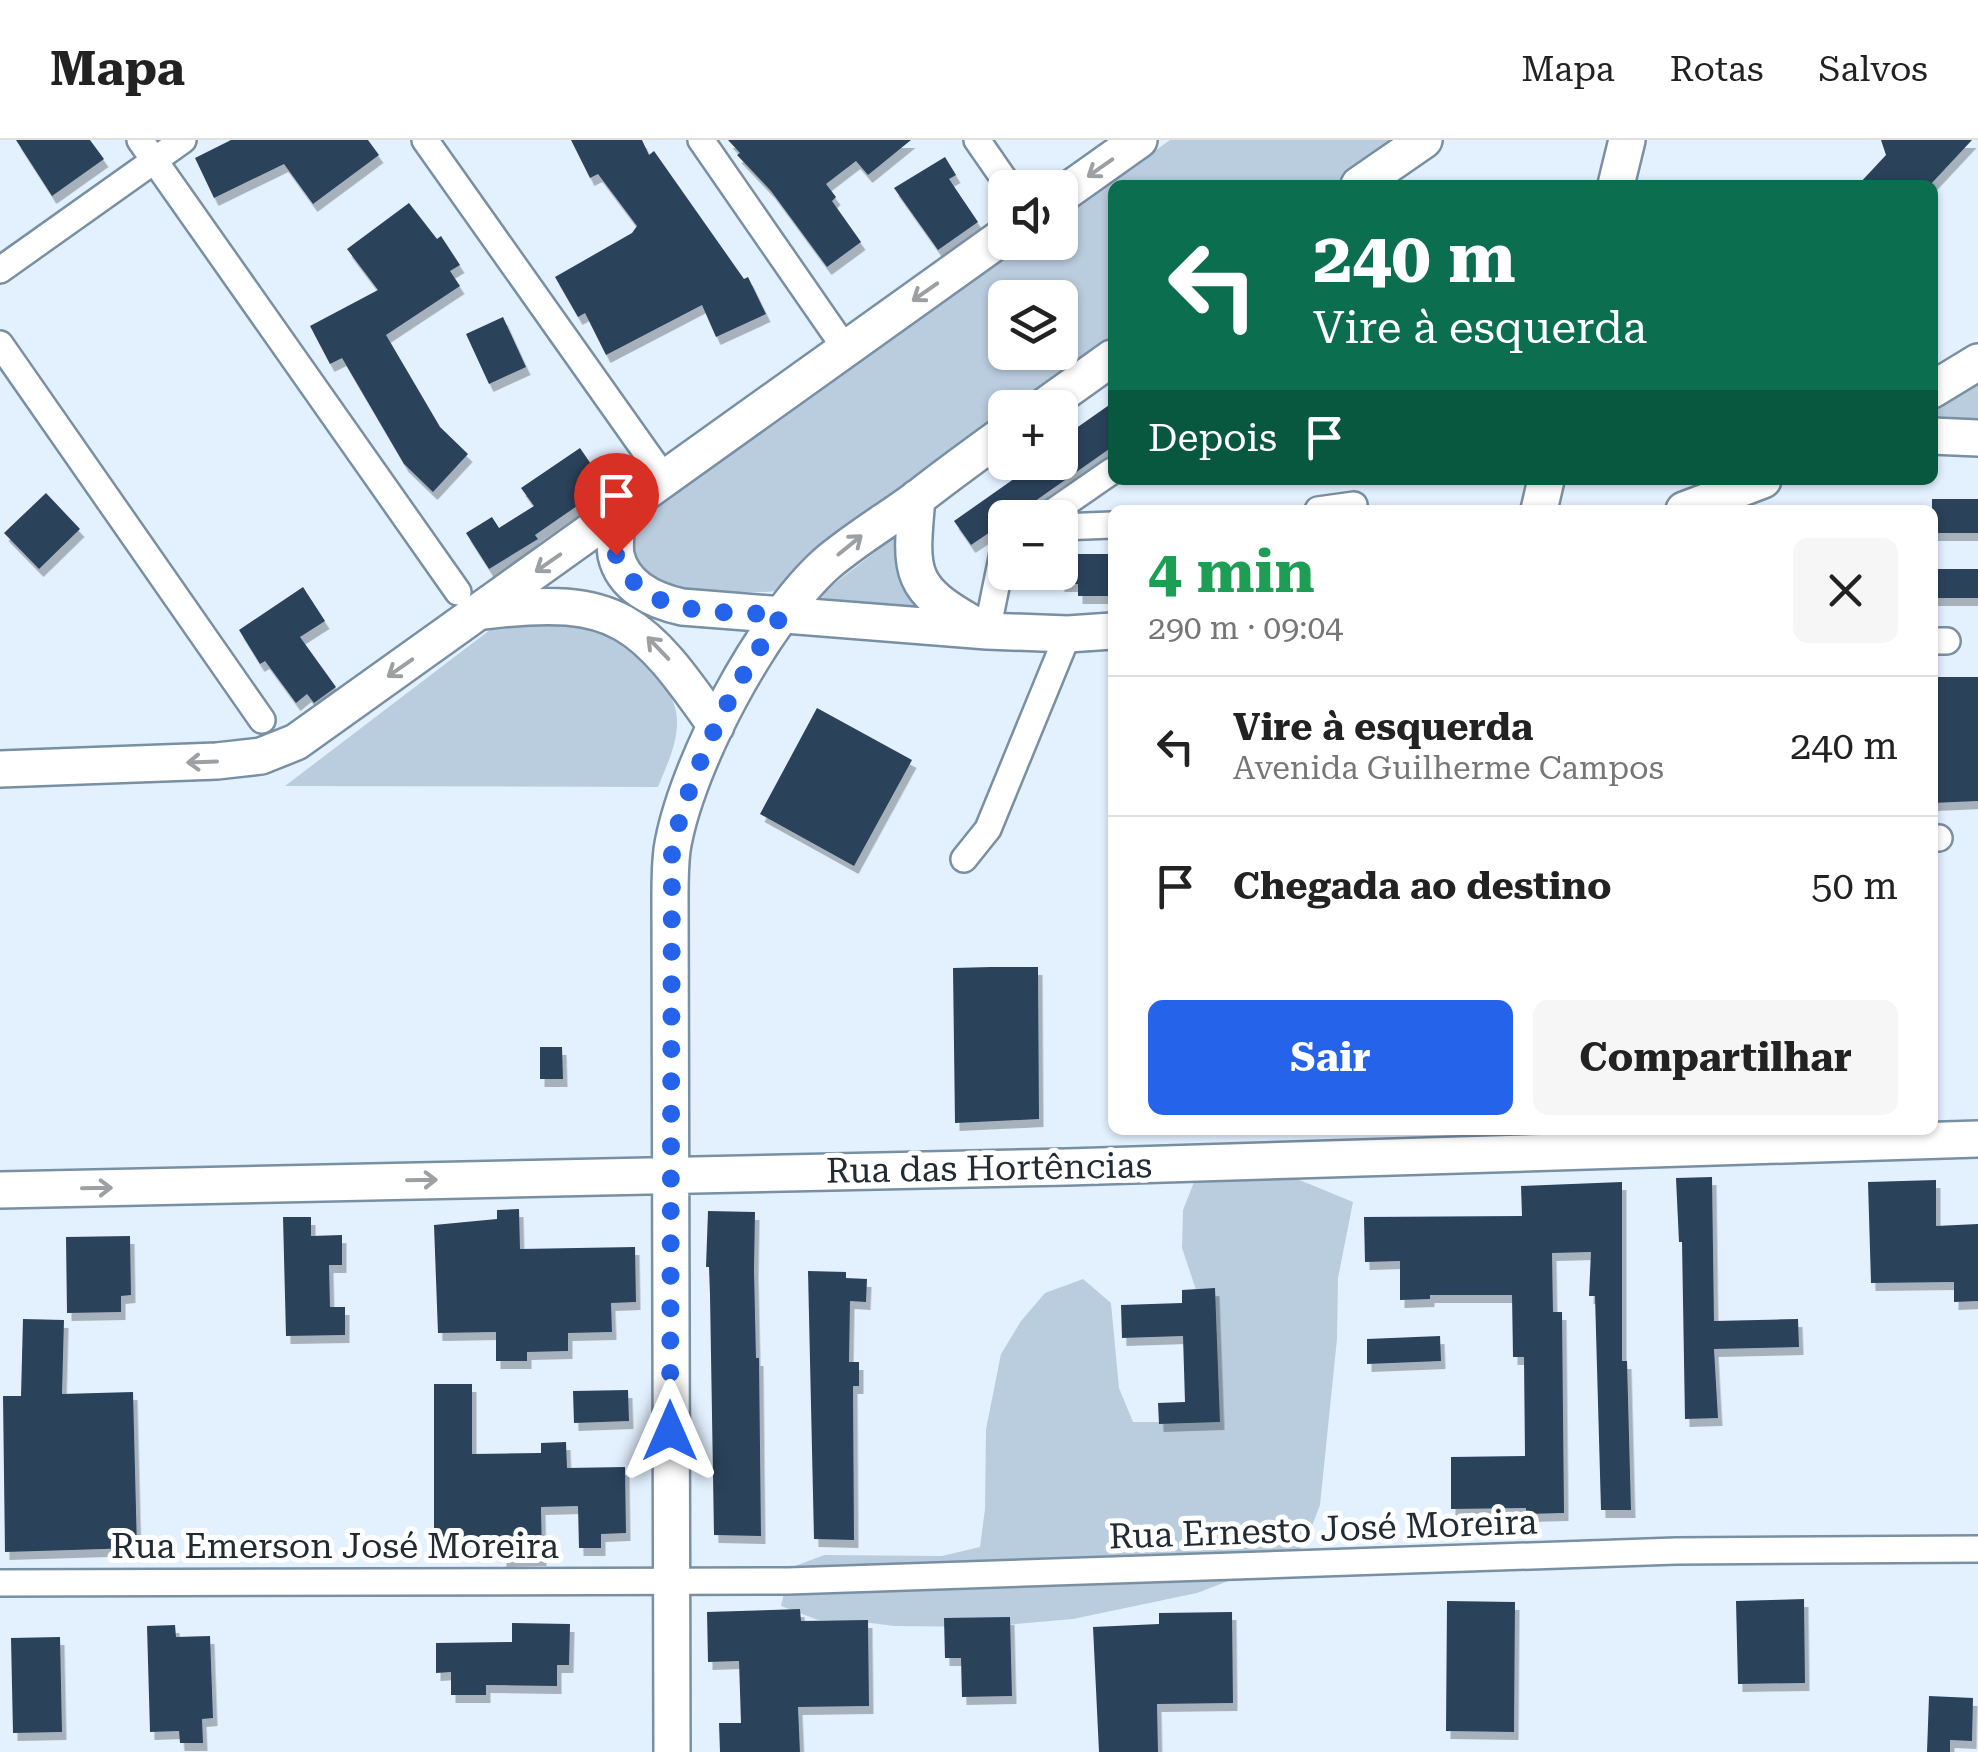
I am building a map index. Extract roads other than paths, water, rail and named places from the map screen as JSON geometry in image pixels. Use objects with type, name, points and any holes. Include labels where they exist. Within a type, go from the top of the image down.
[{"type":"main road","points":[[1078,183],[1140,140]]},
{"type":"main road","points":[[1367,180],[1424,140]]},
{"type":"main road","points":[[1617,180],[1624,142]]},
{"type":"main road","points":[[5,760],[216,761],[261,756],[296,742],[468,602],[617,515],[988,247]]},
{"type":"main road","points":[[1067,390],[1108,361]]},
{"type":"main road","points":[[1938,386],[1978,362]]},
{"type":"main road","points":[[1938,436],[1978,438]]},
{"type":"main road","points":[[672,1752],[670,867],[680,818],[716,726],[749,662],[782,615],[823,567],[871,528],[988,446]]},
{"type":"main road","points":[[1697,505],[1749,485]]},
{"type":"main road","points":[[916,498],[912,544],[914,569],[923,589],[941,606],[987,631]]},
{"type":"main road","points":[[617,515],[616,555],[625,576],[658,602],[987,631],[1108,631]]},
{"type":"main road","points":[[468,602],[568,608],[603,613],[626,622],[672,664],[716,726]]},
{"type":"main road","name":"Rua das Hortências","points":[[0,1190],[671,1173],[1067,1168],[1978,1140]]},
{"type":"street","points":[[0,270],[147,150],[184,140]]},
{"type":"street","points":[[426,140],[665,479]]},
{"type":"street","points":[[701,140],[845,348]]},
{"type":"street","points":[[977,140],[998,170]]},
{"type":"street","points":[[147,150],[468,602]]},
{"type":"street","points":[[0,344],[262,720]]},
{"type":"street","points":[[1070,500],[1108,474]]},
{"type":"street","points":[[1740,505],[1758,485]]},
{"type":"street","points":[[1078,526],[1108,525]]},
{"type":"street","points":[[987,631],[995,590]]},
{"type":"street","points":[[964,859],[988,829],[1068,634]]},
{"type":"street","name":"Rua Ernesto José Moreira","points":[[670,1579],[930,1578],[1676,1551],[1978,1549]]},
{"type":"street","name":"Rua Emerson José Moreira","points":[[0,1584],[670,1579]]}]
